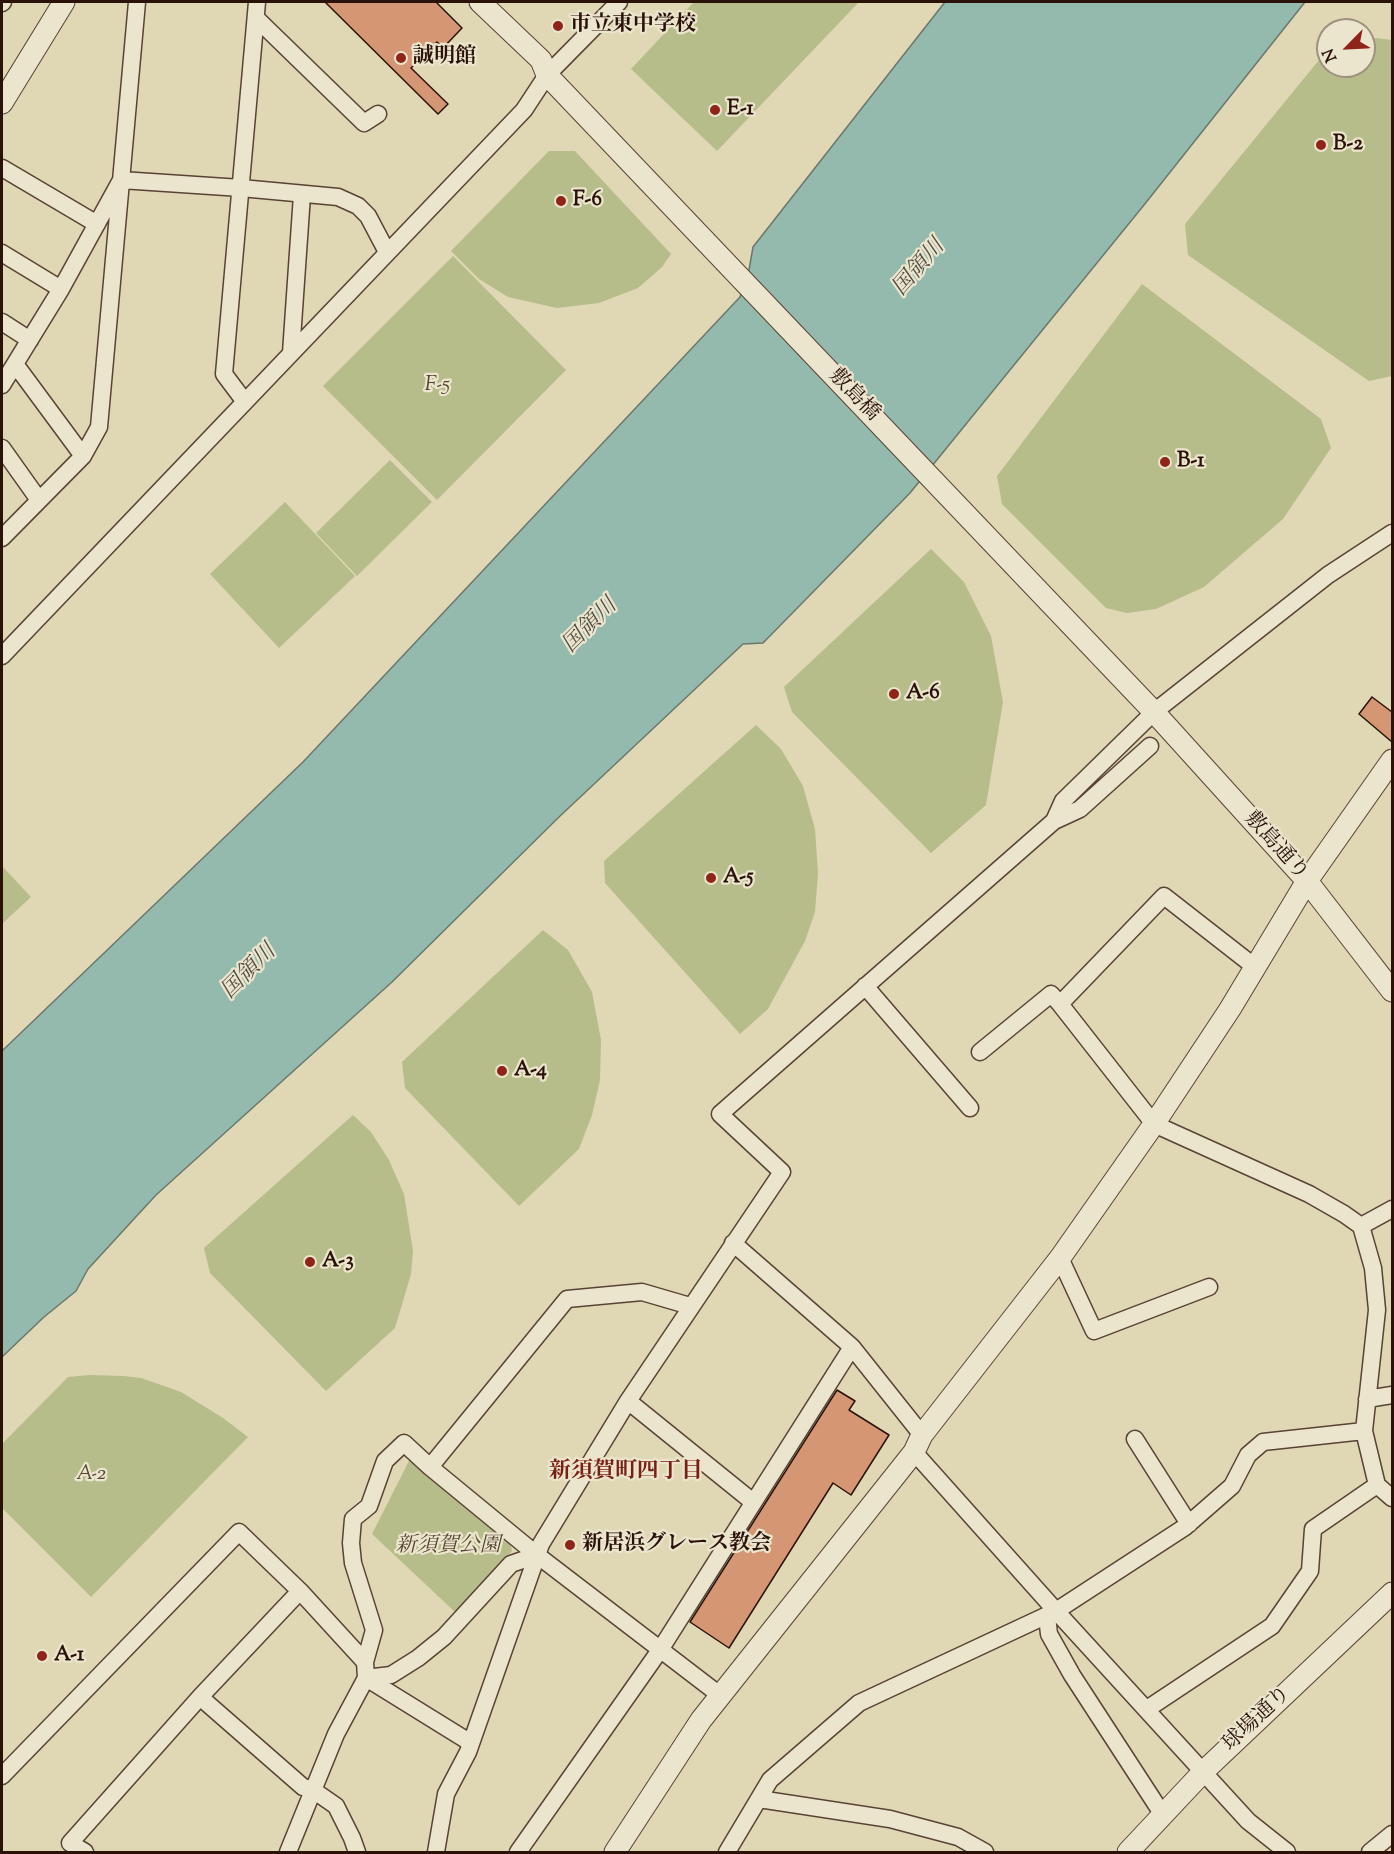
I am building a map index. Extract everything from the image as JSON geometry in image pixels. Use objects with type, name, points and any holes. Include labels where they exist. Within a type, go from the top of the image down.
[{"type":"street","points":[[2,103],[64,2]]},
{"type":"street","points":[[2,538],[83,456],[99,427],[137,2]]},
{"type":"street","points":[[480,2],[541,60],[552,79]]},
{"type":"street","points":[[2,656],[524,110],[619,2]]},
{"type":"street","points":[[257,10],[364,123],[378,114]]},
{"type":"street","points":[[245,402],[224,374],[257,10]]},
{"type":"street","name":"敷島橋","points":[[552,79],[1152,710]]},
{"type":"street","points":[[2,168],[97,224]]},
{"type":"street","points":[[121,180],[338,197],[358,206],[368,216],[387,252]]},
{"type":"street","points":[[2,385],[62,289],[121,180]]},
{"type":"street","points":[[291,353],[302,195]]},
{"type":"street","points":[[2,254],[62,289]]},
{"type":"street","points":[[2,322],[30,340]]},
{"type":"street","points":[[15,364],[83,456]]},
{"type":"street","points":[[2,448],[39,500]]},
{"type":"street","points":[[1054,821],[1063,801],[1152,710],[1328,575],[1392,533]]},
{"type":"street","name":"敷島通り","points":[[1152,710],[1307,881],[1392,991]]},
{"type":"street","points":[[436,1852],[446,1794],[468,1752],[541,1544],[628,1401],[782,1172],[720,1114],[1054,821],[1080,809],[1150,746]]},
{"type":"street","points":[[615,1852],[694,1730],[1060,1258],[1154,1124],[1230,1009],[1307,881],[1392,760]]},
{"type":"street","points":[[1060,1004],[1164,896],[1254,967]]},
{"type":"street","points":[[865,986],[970,1108]]},
{"type":"street","points":[[980,1052],[1051,994],[1154,1124],[1309,1194],[1344,1214],[1361,1227],[1373,1268],[1377,1310],[1364,1431],[1377,1485],[1392,1498]]},
{"type":"street","points":[[1361,1227],[1392,1209]]},
{"type":"street","points":[[734,1243],[852,1347],[918,1443],[1051,1613],[1147,1709],[1248,1821],[1287,1852]]},
{"type":"street","points":[[1060,1258],[1094,1330],[1209,1287]]},
{"type":"street","points":[[430,1467],[567,1299],[642,1292],[690,1306]]},
{"type":"street","points":[[518,1852],[660,1650],[852,1347]]},
{"type":"street","points":[[1367,1399],[1392,1395]]},
{"type":"street","points":[[628,1401],[753,1502]]},
{"type":"street","points":[[727,1852],[770,1780],[859,1703],[1051,1613],[1188,1524],[1232,1486],[1248,1455],[1263,1442],[1364,1431]]},
{"type":"street","points":[[1135,1439],[1188,1524]]},
{"type":"street","points":[[288,1852],[365,1670],[374,1630],[353,1563],[351,1543],[353,1519],[369,1506],[385,1461],[404,1443],[537,1555],[721,1696]]},
{"type":"street","points":[[1147,1709],[1272,1626],[1310,1571],[1313,1529],[1377,1485]]},
{"type":"street","points":[[2,1776],[239,1532],[300,1591],[365,1670],[471,1743]]},
{"type":"street","points":[[365,1670],[391,1675],[418,1658],[444,1637],[511,1564],[537,1555]]},
{"type":"street","points":[[65,1848],[200,1697],[300,1591]]},
{"type":"street","name":"球場通り","points":[[1128,1852],[1204,1771],[1392,1593]]},
{"type":"street","points":[[1051,1613],[1049,1634],[1072,1675],[1162,1815]]},
{"type":"street","points":[[200,1697],[303,1787],[336,1806],[357,1852]]},
{"type":"street","points":[[759,1800],[890,1819],[958,1837],[985,1852]]},
{"type":"street","points":[[1370,1852],[1392,1834]]},
{"type":"street","points":[[65,1848],[85,1852]]},
{"type":"green space","name":"E-1","points":[[694,2],[859,2],[717,151],[631,69]]},
{"type":"green space","name":"B-2","points":[[1376,38],[1392,40],[1392,376],[1369,381],[1188,255],[1185,224],[1316,64],[1316,78],[1376,78]]},
{"type":"green space","name":"F-6","points":[[549,151],[575,151],[671,254],[662,267],[638,288],[599,303],[557,308],[508,297],[479,279],[451,251]]},
{"type":"green space","name":"F-5","points":[[453,256],[566,370],[437,500],[323,386]]},
{"type":"green space","name":"B-1","points":[[1142,284],[1321,419],[1331,448],[1283,519],[1204,587],[1156,609],[1127,613],[1106,608],[1002,504],[997,476]]},
{"type":"green space","points":[[390,460],[432,502],[357,576],[316,533]]},
{"type":"green space","points":[[285,502],[355,576],[279,648],[210,574]]},
{"type":"green space","name":"A-6","points":[[931,549],[964,582],[991,636],[1003,702],[986,805],[931,853],[792,712],[784,687]]},
{"type":"green space","name":"A-5","points":[[756,725],[781,749],[803,786],[815,829],[818,873],[815,912],[805,941],[768,1009],[740,1034],[605,883],[604,861]]},
{"type":"green space","points":[[2,866],[31,897],[2,924]]},
{"type":"green space","name":"A-4","points":[[543,930],[568,950],[592,992],[601,1040],[600,1080],[592,1115],[579,1149],[519,1206],[405,1088],[402,1062]]},
{"type":"green space","name":"A-3","points":[[353,1115],[371,1132],[389,1160],[404,1194],[413,1251],[411,1274],[395,1328],[326,1391],[210,1273],[204,1248]]},
{"type":"green space","name":"A-2","points":[[89,1375],[141,1378],[181,1392],[223,1418],[248,1437],[91,1597],[2,1508],[2,1444],[68,1377]]},
{"type":"green space","name":"新須賀公園","points":[[410,1459],[510,1542],[512,1551],[455,1612],[372,1534]]},
{"type":"water","name":"国領川","points":[[945,2],[1305,2],[910,493],[763,643],[743,644],[559,817],[392,982],[156,1195],[88,1269],[76,1291],[44,1317],[2,1357],[2,1051],[303,762],[740,297],[749,270],[753,247]]},
{"type":"building","name":"誠明館","points":[[325,2],[436,2],[462,28],[443,48],[437,42],[411,68],[448,104],[438,114]]},
{"type":"building","points":[[1372,697],[1392,712],[1392,742],[1359,714]]},
{"type":"building","points":[[837,1390],[855,1401],[849,1410],[889,1435],[851,1495],[833,1483],[729,1648],[690,1622]]},
{"type":"place","name":"市立東中学校","points":[[558,26]]},
{"type":"place","name":"誠明館","points":[[401,58]]},
{"type":"place","name":"E-1","points":[[715,110]]},
{"type":"place","name":"B-2","points":[[1321,145]]},
{"type":"place","name":"F-6","points":[[561,201]]},
{"type":"place","name":"B-1","points":[[1165,462]]},
{"type":"place","name":"A-6","points":[[894,694]]},
{"type":"place","name":"A-5","points":[[711,878]]},
{"type":"place","name":"A-4","points":[[502,1071]]},
{"type":"place","name":"A-3","points":[[310,1262]]},
{"type":"place","name":"新居浜グレース教会","points":[[570,1545]]},
{"type":"place","name":"A-1","points":[[42,1656]]},
{"type":"district","name":"新須賀町四丁目","points":[[626,1473]]}]
